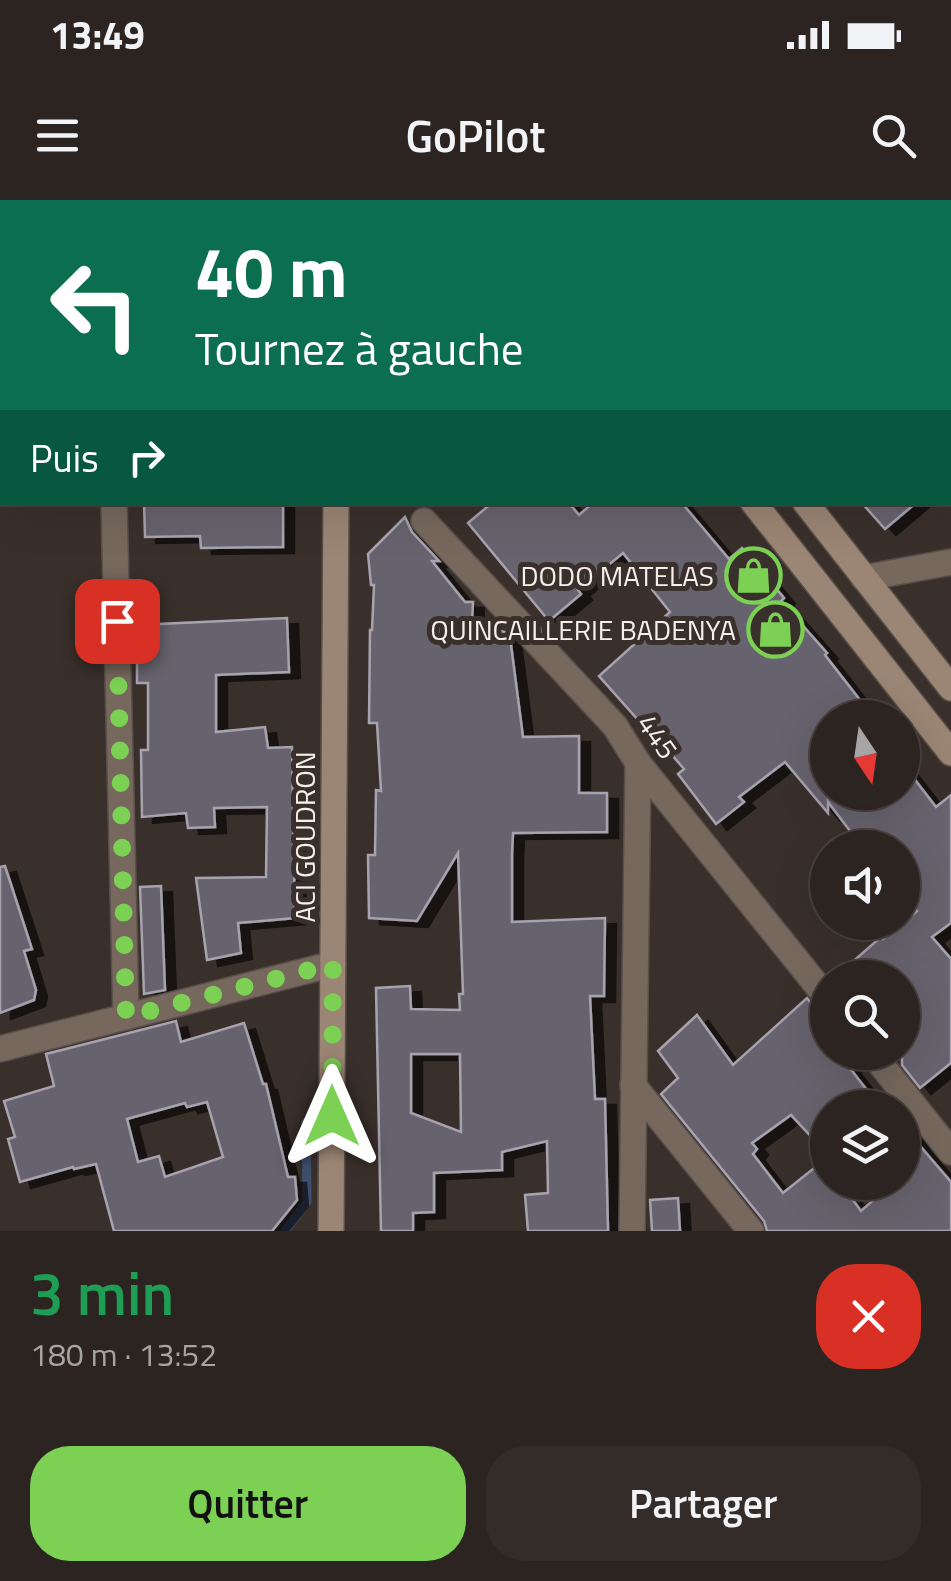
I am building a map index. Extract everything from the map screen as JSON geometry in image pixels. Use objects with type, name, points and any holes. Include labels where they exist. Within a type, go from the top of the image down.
[{"type":"street","points":[[114,505],[126,1017]]},
{"type":"street","name":"ACI GOUDRON","points":[[331,1231],[336,505]]},
{"type":"street","points":[[755,505],[951,752]]},
{"type":"street","points":[[806,505],[951,688]]},
{"type":"street","name":"445","points":[[424,521],[615,726],[638,763],[810,976]]},
{"type":"street","points":[[864,578],[951,562]]},
{"type":"street","points":[[632,1231],[638,763]]},
{"type":"street","points":[[0,1049],[333,964]]},
{"type":"street","points":[[885,1070],[951,1152]]},
{"type":"street","points":[[633,1085],[751,1231]]},
{"type":"building","points":[[144,505],[283,505],[283,547],[201,548],[200,536],[145,537]]},
{"type":"building","points":[[489,505],[571,505],[579,515],[591,505],[684,505],[729,559],[742,548],[860,700],[810,700],[810,792],[785,762],[739,797],[744,802],[716,824],[678,774],[684,769],[599,676],[670,612],[623,553],[578,590],[581,594],[549,621],[468,523]]},
{"type":"building","points":[[864,505],[913,505],[885,529]]},
{"type":"building","points":[[405,517],[412,532],[439,561],[432,561],[465,602],[473,602],[472,623],[510,637],[523,737],[579,736],[579,793],[607,793],[607,832],[513,833],[512,922],[605,918],[604,996],[590,996],[595,1099],[605,1099],[608,1231],[528,1231],[525,1195],[548,1193],[547,1141],[502,1152],[502,1170],[434,1173],[434,1212],[413,1213],[413,1231],[381,1231],[376,988],[410,986],[411,1009],[460,1010],[459,994],[463,994],[458,853],[417,921],[369,918],[368,855],[375,855],[376,790],[381,791],[377,723],[369,723],[374,585],[368,554]],"holes":[[[411,1054],[460,1054],[461,1132],[411,1113]]]},
{"type":"building","points":[[287,618],[289,672],[216,675],[216,732],[265,727],[268,748],[292,747],[295,918],[238,923],[241,953],[207,960],[196,878],[266,877],[267,807],[214,808],[215,827],[188,828],[186,813],[142,817],[141,750],[148,750],[148,683],[137,683],[137,625]]},
{"type":"building","points":[[920,786],[936,807],[951,795],[951,923],[932,937],[951,959],[951,1063],[920,1088],[906,1070],[920,1070],[920,960],[855,960],[878,940],[920,940],[920,830],[849,830],[834,810],[920,810]]},
{"type":"building","points":[[5,866],[32,949],[24,951],[36,990],[34,1000],[0,1013],[0,867]]},
{"type":"building","points":[[161,886],[165,990],[144,994],[140,887]]},
{"type":"building","points":[[807,998],[810,1070],[851,1070],[867,1090],[810,1090],[810,1136],[791,1115],[752,1143],[757,1149],[753,1154],[783,1193],[810,1171],[810,1200],[853,1200],[861,1211],[874,1200],[920,1200],[920,1146],[951,1182],[951,1231],[767,1231],[764,1221],[661,1094],[678,1078],[658,1051],[697,1015],[733,1065]]},
{"type":"building","points":[[176,1021],[181,1042],[244,1023],[266,1084],[288,1177],[295,1177],[297,1200],[272,1231],[114,1231],[96,1164],[20,1182],[8,1139],[15,1137],[4,1101],[54,1086],[46,1054]],"holes":[[[207,1102],[223,1157],[165,1177],[159,1156],[138,1162],[127,1119],[185,1103],[187,1107]]]},
{"type":"building","points":[[678,1198],[680,1231],[652,1231],[650,1200]]},
{"type":"waterway","points":[[285,1231],[307,1202],[306,1122]]},
{"type":"place","name":"DODO MATELAS","points":[[753,575]]},
{"type":"place","name":"QUINCAILLERIE BADENYA","points":[[775,629]]},
{"type":"route","points":[[117,621],[126,1017],[333,964],[332,1116]]}]
